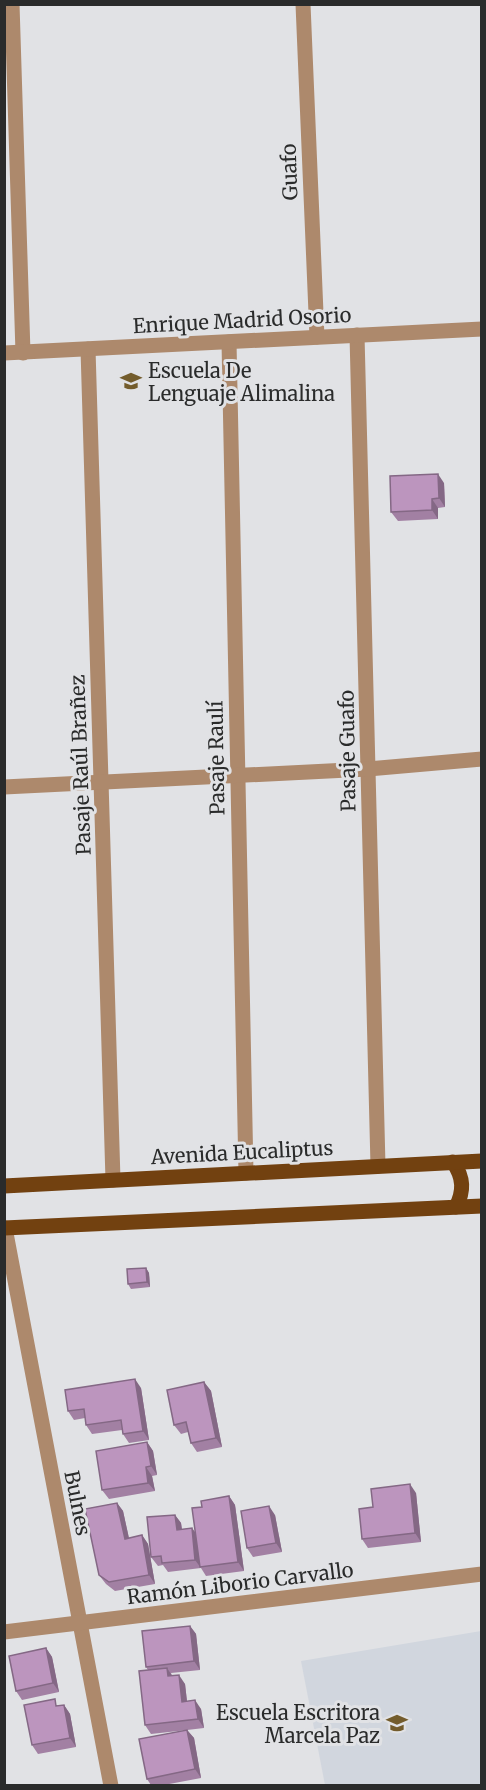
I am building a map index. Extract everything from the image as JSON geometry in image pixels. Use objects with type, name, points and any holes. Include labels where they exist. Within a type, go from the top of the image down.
[{"type":"main road","name":"Avenida Eucaliptus","points":[[4,1186],[482,1161]]},
{"type":"main road","points":[[453,1162],[460,1174],[462,1187],[461,1197],[456,1207]]},
{"type":"main road","points":[[5,1228],[482,1206]]},
{"type":"street","points":[[12,4],[23,352]]},
{"type":"street","name":"Guafo","points":[[303,4],[317,337]]},
{"type":"street","name":"Enrique Madrid Osorio","points":[[4,353],[482,329]]},
{"type":"street","name":"Pasaje Guafo","points":[[357,335],[378,1166]]},
{"type":"street","name":"Pasaje Raulí","points":[[229,342],[246,1173]]},
{"type":"street","name":"Pasaje Raúl Brañez","points":[[88,349],[113,1180]]},
{"type":"street","points":[[4,787],[368,769],[482,759]]},
{"type":"street","name":"Bulnes","points":[[5,1228],[111,1785]]},
{"type":"street","name":"Ramón Liborio Carvallo","points":[[4,1632],[482,1574]]},
{"type":"shaded area","name":"Escuela Escritora Marcela Paz","points":[[481,1631],[481,1785],[325,1785],[301,1661]]},
{"type":"building","points":[[438,474],[439,498],[432,499],[432,510],[391,512],[390,476]]},
{"type":"building","points":[[146,1268],[147,1282],[128,1284],[127,1269]]},
{"type":"building","points":[[135,1379],[143,1431],[123,1434],[121,1420],[86,1425],[84,1409],[68,1411],[65,1390]]},
{"type":"building","points":[[204,1382],[216,1438],[191,1443],[186,1422],[174,1425],[167,1390]]},
{"type":"building","points":[[147,1442],[151,1466],[146,1467],[148,1483],[102,1490],[96,1451]]},
{"type":"building","points":[[410,1484],[415,1533],[362,1539],[359,1509],[373,1507],[371,1489]]},
{"type":"building","points":[[229,1496],[238,1562],[200,1567],[192,1508],[202,1507],[201,1501]]},
{"type":"building","points":[[117,1503],[125,1539],[142,1535],[149,1575],[109,1582],[99,1575],[85,1509]]},
{"type":"building","points":[[269,1506],[276,1543],[247,1548],[241,1511]]},
{"type":"building","points":[[175,1515],[177,1530],[192,1528],[195,1560],[162,1563],[161,1556],[151,1557],[147,1517]]},
{"type":"building","points":[[190,1626],[194,1661],[146,1667],[142,1631]]},
{"type":"building","points":[[46,1648],[53,1683],[16,1691],[9,1656]]},
{"type":"building","points":[[167,1668],[168,1676],[179,1675],[182,1702],[195,1700],[198,1719],[145,1725],[139,1671]]},
{"type":"building","points":[[55,1699],[56,1706],[64,1705],[70,1738],[32,1745],[24,1705]]},
{"type":"building","points":[[187,1730],[195,1769],[147,1779],[139,1739]]},
{"type":"place","name":"Escuela De Lenguaje Alimalina","points":[[131,381]]},
{"type":"place","name":"Escuela Escritora Marcela Paz","points":[[397,1723]]}]
